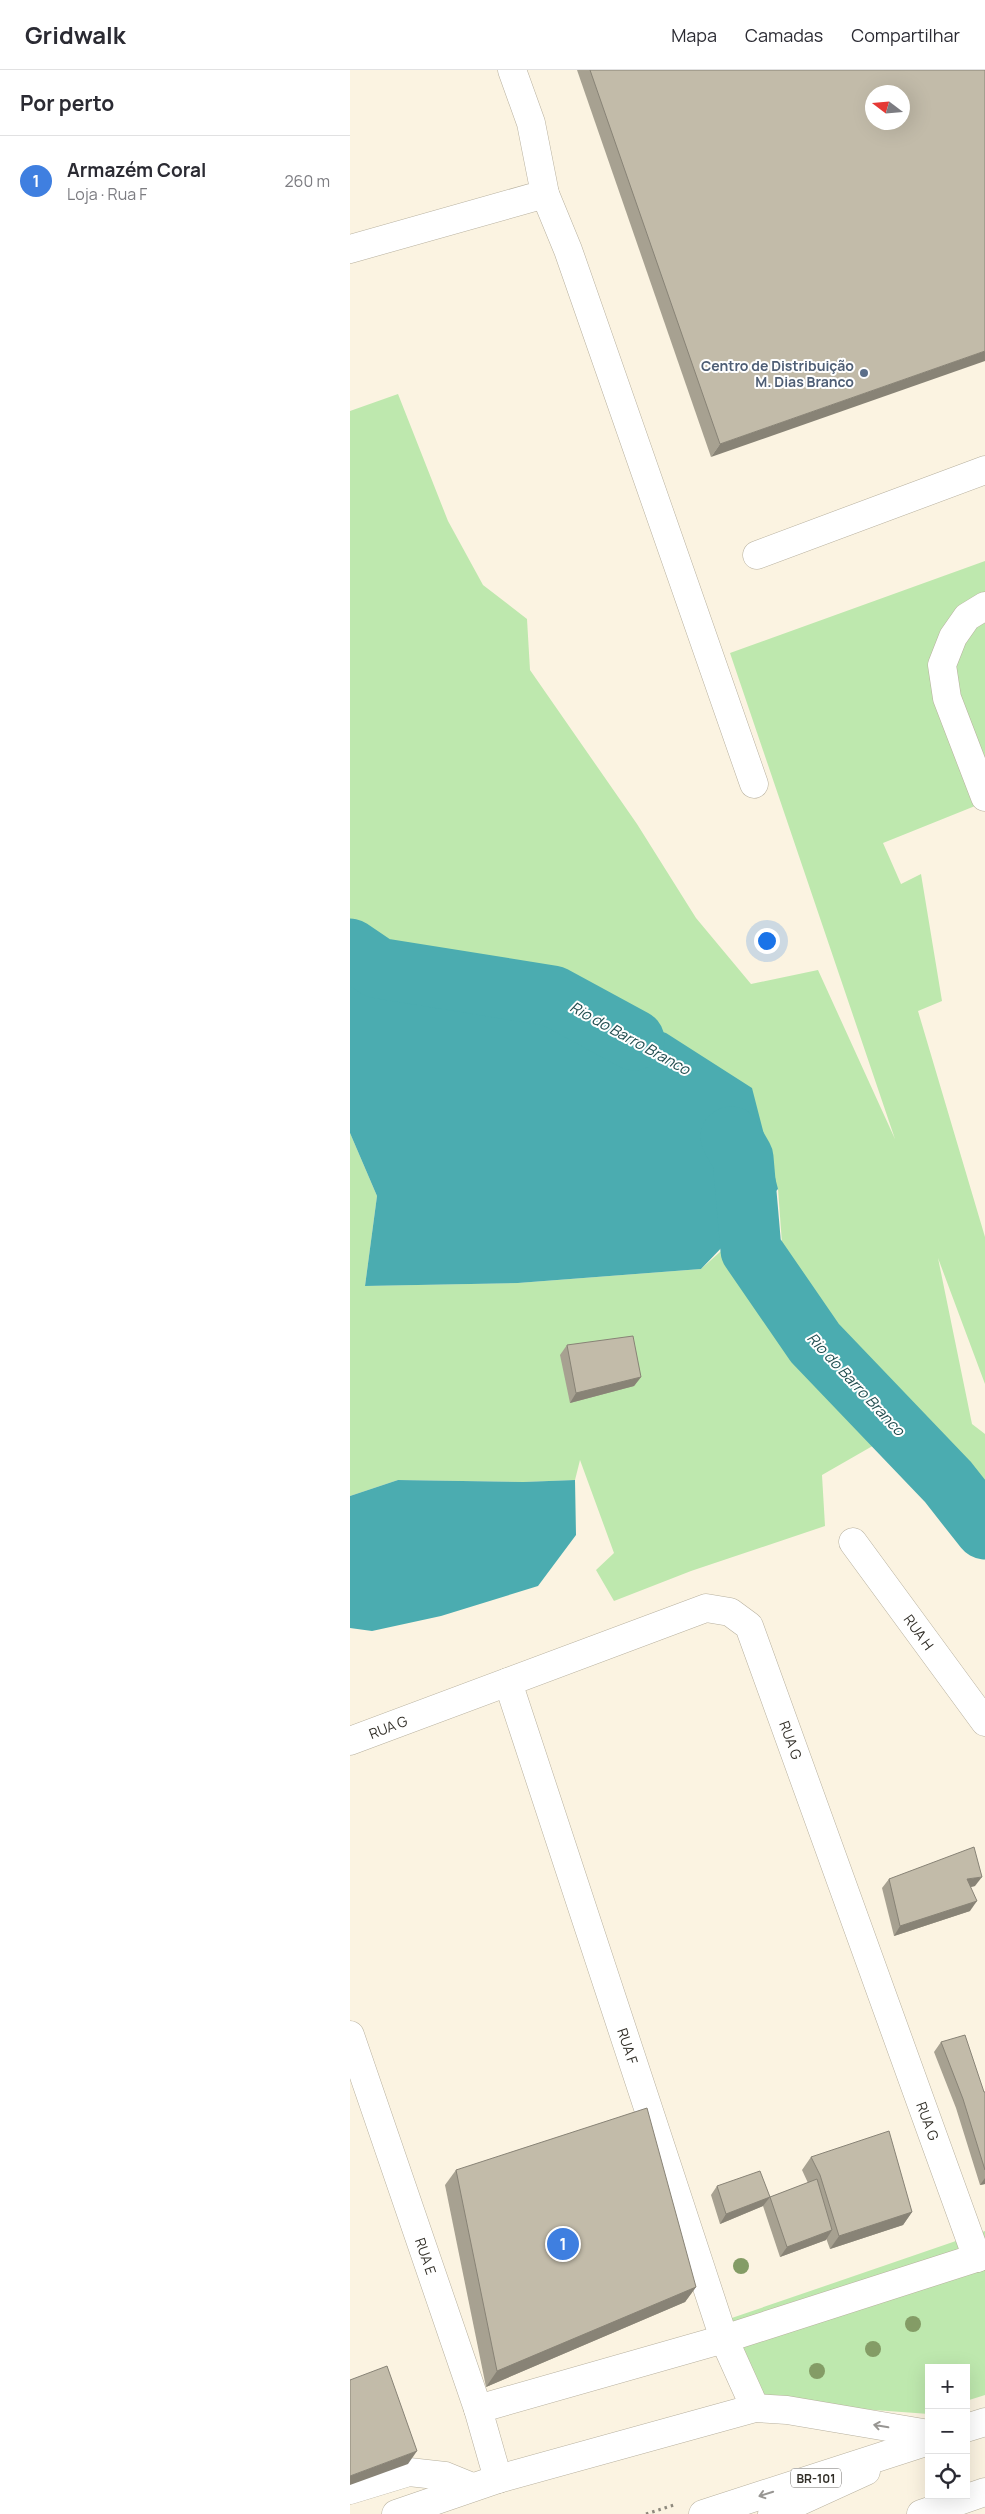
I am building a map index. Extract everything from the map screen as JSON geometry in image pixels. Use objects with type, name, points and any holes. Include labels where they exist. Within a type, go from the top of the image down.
[{"type":"main road","points":[[512,70],[531,123],[545,194],[568,250],[754,784]]},
{"type":"main road","points":[[350,249],[545,194]]},
{"type":"main road","points":[[757,555],[985,470]]},
{"type":"main road","points":[[985,606],[967,617],[953,637],[942,665],[947,698],[985,797]]},
{"type":"main road","name":"RUA H","points":[[853,1542],[985,1722]]},
{"type":"main road","name":"RUA G","points":[[350,1741],[706,1608],[730,1612],[749,1626],[981,2256]]},
{"type":"main road","name":"RUA F","points":[[508,1682],[724,2339],[755,2408]]},
{"type":"main road","name":"RUA E","points":[[350,2035],[478,2409],[498,2478]]},
{"type":"main road","points":[[478,2409],[724,2339],[981,2256]]},
{"type":"main road","points":[[396,2514],[498,2478],[755,2408],[787,2410],[925,2433]]},
{"type":"main road","points":[[970,2427],[985,2422]]},
{"type":"main road","name":"BR-101","points":[[704,2514],[925,2443]]},
{"type":"main road","points":[[772,2514],[925,2444]]},
{"type":"main road","points":[[350,2490],[408,2472],[445,2476],[472,2487]]},
{"type":"main road","points":[[921,2514],[985,2492]]},
{"type":"green space","points":[[398,394],[448,521],[483,585],[527,619],[530,670],[637,824],[696,918],[751,984],[818,970],[895,1139],[730,653],[985,561],[985,802],[883,843],[901,884],[921,874],[942,1001],[918,1011],[985,1237],[985,1384],[938,1258],[972,1424],[985,1434],[985,1509],[783,1257],[778,1189],[350,941],[350,411]]},
{"type":"green space","points":[[350,1133],[377,1196],[365,1286],[518,1283],[701,1269],[749,1226],[751,1251],[883,1440],[822,1475],[825,1526],[691,1571],[614,1601],[596,1570],[614,1553],[580,1460],[575,1480],[523,1482],[398,1480],[350,1496]]},
{"type":"green space","points":[[985,2231],[985,2395],[970,2400],[970,2364],[925,2364],[925,2414],[779,2403],[753,2404],[723,2321]]},
{"type":"water","points":[[350,945],[410,952],[666,1033],[752,1088],[778,1189],[701,1269],[518,1283],[365,1286],[377,1196],[350,1133]]},
{"type":"water","points":[[398,1480],[523,1482],[575,1480],[576,1535],[538,1586],[441,1616],[372,1631],[350,1628],[350,1496]]},
{"type":"building","points":[[590,70],[985,70],[985,351],[720,444]]},
{"type":"building","points":[[633,1336],[641,1377],[576,1393],[567,1345]]},
{"type":"building","points":[[974,1847],[982,1877],[967,1879],[977,1901],[900,1926],[889,1879]]},
{"type":"building","points":[[965,2035],[985,2092],[985,2170],[963,2099],[941,2042]]},
{"type":"building","points":[[647,2108],[696,2287],[497,2371],[456,2170]]},
{"type":"building","points":[[889,2131],[912,2212],[839,2236],[820,2175],[811,2157]]},
{"type":"building","points":[[760,2171],[770,2197],[726,2214],[717,2186]]},
{"type":"building","points":[[817,2179],[832,2230],[787,2247],[770,2197]]},
{"type":"building","points":[[387,2366],[417,2451],[350,2476],[350,2380]]},
{"type":"waterway","name":"Rio do Barro Branco","points":[[350,949],[378,968],[553,996],[634,1040]]},
{"type":"waterway","name":"Rio do Barro Branco","points":[[731,1137],[743,1158],[751,1250],[815,1343],[948,1482],[985,1529]]},
{"type":"place","name":"Centro de Distribuição M. Dias Branco","points":[[864,373]]},
{"type":"place","name":"Armazém Coral","points":[[563,2244]]}]
